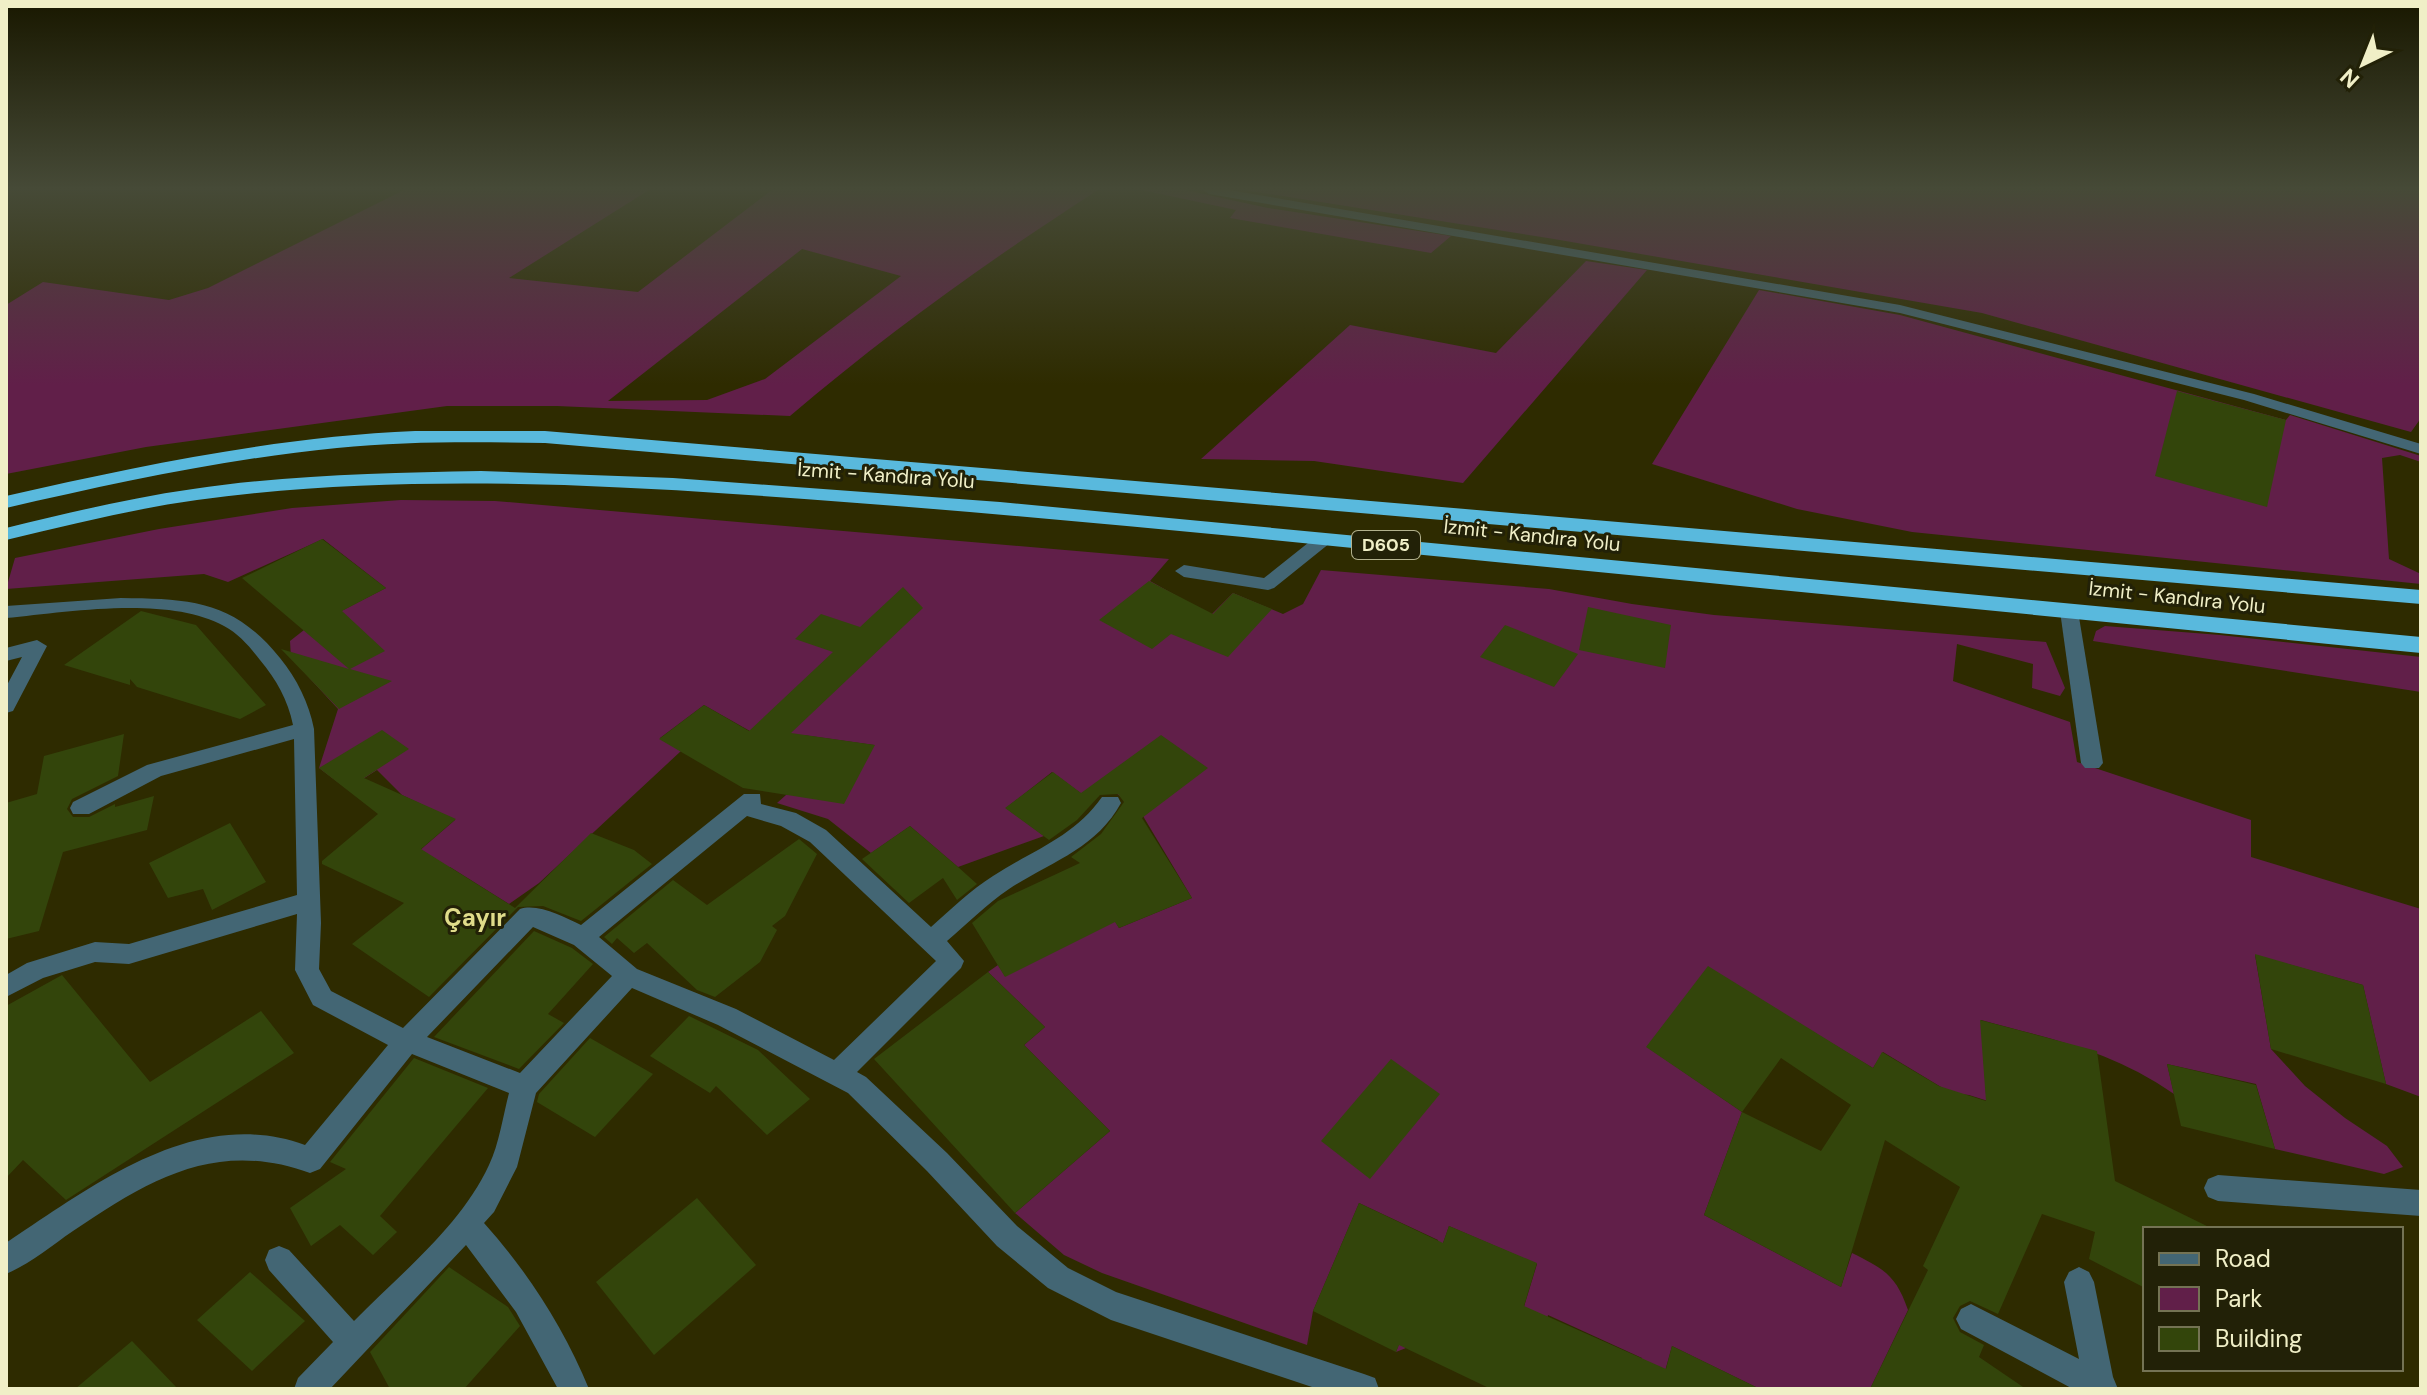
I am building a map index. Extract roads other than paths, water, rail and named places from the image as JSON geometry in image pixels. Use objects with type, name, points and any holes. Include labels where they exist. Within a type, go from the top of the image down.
[{"type":"highway","points":[[6,502],[220,457],[337,442],[441,436],[545,437],[2421,597]]},
{"type":"highway","name":"İzmit - Kandıra Yolu","points":[[6,534],[165,500],[350,478],[504,475],[672,483],[988,506],[2421,645]]},
{"type":"street","points":[[1587,255],[1900,309],[2249,397],[2421,449]]},
{"type":"street","points":[[1184,571],[1268,584],[1324,539]]},
{"type":"street","points":[[6,612],[95,604],[196,608],[230,620],[251,637],[276,665],[300,707],[304,729],[307,970],[322,998],[379,1030],[524,1087]]},
{"type":"street","points":[[2069,611],[2092,763]]},
{"type":"street","points":[[6,655],[37,646],[6,706]]},
{"type":"street","points":[[81,808],[154,770],[304,729]]},
{"type":"street","points":[[584,936],[750,801],[788,819],[818,836],[952,961],[837,1075]]},
{"type":"street","points":[[930,941],[1001,883],[1062,850],[1098,824],[1110,803]]},
{"type":"street","points":[[6,987],[36,970],[95,952],[129,954],[308,901]]},
{"type":"street","points":[[6,1260],[100,1197],[200,1151],[273,1148],[310,1160],[407,1041],[528,916],[550,920],[584,936],[628,976],[727,1017],[857,1085],[1007,1236],[1058,1278],[1111,1305],[1364,1389]]},
{"type":"street","points":[[309,1389],[484,1202],[503,1167],[524,1087],[628,976]]},
{"type":"street","points":[[2218,1188],[2421,1203]]},
{"type":"street","points":[[466,1224],[503,1265],[537,1317],[574,1389]]},
{"type":"street","points":[[279,1260],[354,1343]]},
{"type":"street","points":[[2079,1282],[2101,1387]]},
{"type":"street","points":[[1971,1319],[2101,1387]]},
{"type":"district","name":"Çayır","points":[[475,918]]}]
